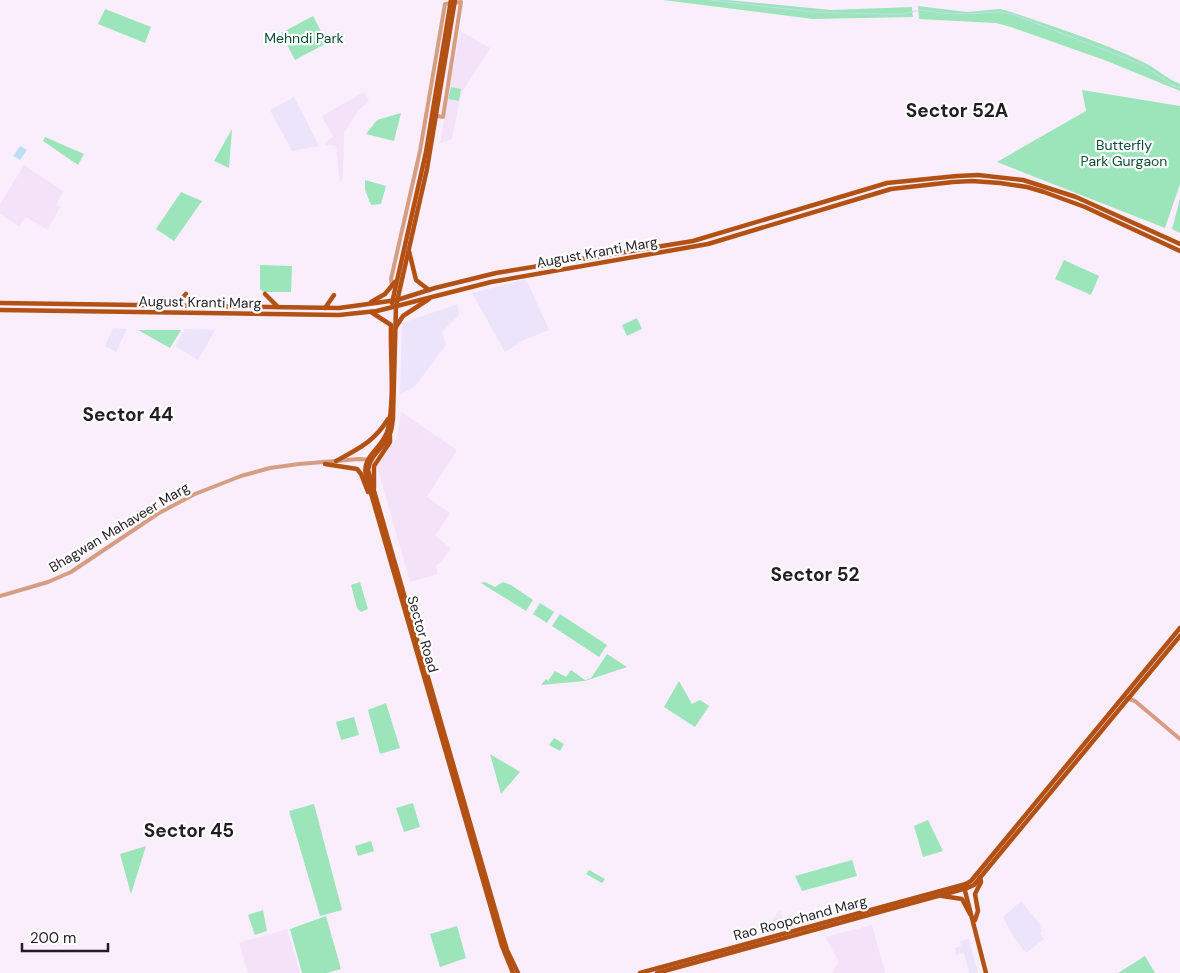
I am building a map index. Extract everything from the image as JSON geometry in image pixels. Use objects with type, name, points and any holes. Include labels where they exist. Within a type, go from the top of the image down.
[{"type":"main road","points":[[325,464],[357,469],[368,492],[372,492],[374,466],[390,442],[393,418],[394,306],[427,169],[437,116],[452,2]]},
{"type":"main road","points":[[395,300],[396,281],[426,152],[452,2]]},
{"type":"main road","name":"August Kranti Marg","points":[[0,303],[339,308],[395,300],[496,273],[700,239],[887,183],[957,176],[978,175],[1023,180],[1076,197],[1180,244]]},
{"type":"main road","name":"August Kranti Marg","points":[[0,310],[338,315],[370,311],[491,282],[708,244],[891,189],[972,181],[1027,187],[1044,192],[1085,207],[1180,251]]},
{"type":"main road","points":[[1166,245],[1169,239]]},
{"type":"main road","points":[[409,247],[416,280],[429,290]]},
{"type":"main road","points":[[367,304],[385,294],[396,281]]},
{"type":"main road","points":[[176,305],[186,294]]},
{"type":"main road","points":[[265,294],[278,307]]},
{"type":"main road","points":[[325,308],[334,294]]},
{"type":"main road","points":[[394,331],[403,316],[435,295]]},
{"type":"main road","points":[[152,312],[153,305]]},
{"type":"main road","points":[[369,461],[388,431],[390,415],[391,325],[370,311]]},
{"type":"main road","points":[[336,461],[376,436],[390,415]]},
{"type":"main road","points":[[369,461],[390,434]]},
{"type":"main road","name":"Sector Road","points":[[369,461],[368,470],[372,492],[502,946],[513,973]]},
{"type":"main road","name":"Sector Road","points":[[372,492],[507,950],[518,973]]},
{"type":"main road","name":"Rao Roopchand Marg","points":[[640,973],[974,885],[1122,697],[1180,628]]},
{"type":"main road","name":"Rao Roopchand Marg","points":[[979,877],[1180,636]]},
{"type":"main road","points":[[975,920],[978,911],[975,894],[979,877]]},
{"type":"main road","points":[[965,887],[987,971]]},
{"type":"main road","points":[[965,887],[987,971]]},
{"type":"main road","name":"Rao Roopchand Marg","points":[[657,973],[965,887]]},
{"type":"main road","points":[[941,895],[962,899],[971,915]]},
{"type":"street","points":[[392,286],[391,279],[428,109],[445,4],[462,2],[443,117],[437,116]]},
{"type":"street","name":"Bhagwan Mahaveer Marg","points":[[0,597],[48,582],[70,572],[140,525],[195,494],[241,476],[270,468],[336,461],[369,461]]},
{"type":"street","name":"Bhagwan Mahaveer Marg","points":[[0,597],[49,584],[72,574],[141,527],[196,496],[242,478],[270,470],[369,461]]},
{"type":"street","points":[[1122,697],[1135,701],[1180,739]]},
{"type":"shaded area","points":[[460,31],[490,48],[461,94],[452,139],[440,143]]},
{"type":"shaded area","points":[[364,92],[369,101],[359,110],[344,133],[343,177],[340,184],[336,146],[326,145],[325,142],[333,137],[322,116]]},
{"type":"shaded area","points":[[294,97],[319,146],[292,151],[270,110]]},
{"type":"shaded area","points":[[24,165],[63,191],[56,205],[60,207],[48,230],[26,217],[19,226],[0,214],[0,204]]},
{"type":"shaded area","points":[[526,279],[549,330],[524,340],[505,352],[472,293]]},
{"type":"shaded area","points":[[458,304],[459,315],[442,332],[446,345],[415,386],[400,395],[402,323]]},
{"type":"shaded area","points":[[113,328],[127,329],[116,352],[105,346]]},
{"type":"shaded area","points":[[185,329],[215,330],[198,360],[175,346]]},
{"type":"shaded area","points":[[401,412],[457,450],[427,497],[450,513],[435,536],[451,548],[436,566],[438,574],[410,582],[377,466],[397,438]]},
{"type":"shaded area","points":[[1021,901],[1040,924],[1042,932],[1040,933],[1044,939],[1026,953],[1012,935],[1003,917]]},
{"type":"shaded area","points":[[779,910],[781,911],[784,925],[766,930]]},
{"type":"shaded area","points":[[872,925],[885,973],[832,973],[839,962],[825,937]]},
{"type":"shaded area","points":[[287,929],[300,973],[248,973],[239,943]]},
{"type":"shaded area","points":[[969,939],[978,973],[969,973],[964,953],[956,955],[955,948],[961,946],[960,941]]},
{"type":"green space","points":[[663,0],[728,0],[831,10],[912,7],[913,17],[813,19]]},
{"type":"green space","points":[[918,6],[967,12],[1000,9],[1011,12],[1093,41],[1141,61],[1180,84],[1180,91],[1107,61],[1011,27],[996,23],[919,19]]},
{"type":"green space","points":[[105,9],[151,27],[145,43],[98,24]]},
{"type":"green space","name":"Mehndi Park","points":[[313,16],[327,43],[295,60],[281,33]]},
{"type":"green space","points":[[451,87],[461,89],[459,101],[448,99]]},
{"type":"green space","name":"Butterfly Park Gurgaon","points":[[1082,90],[1180,106],[1180,184],[1165,228],[997,162],[1086,111]]},
{"type":"green space","points":[[401,113],[394,141],[366,134],[377,120]]},
{"type":"green space","points":[[232,129],[229,168],[214,161]]},
{"type":"green space","points":[[45,137],[84,154],[78,165],[43,141]]},
{"type":"green space","points":[[365,180],[386,186],[381,204],[371,205],[365,190]]},
{"type":"green space","points":[[181,192],[202,201],[174,241],[156,229]]},
{"type":"green space","points":[[1180,199],[1180,233],[1172,229]]},
{"type":"green space","points":[[1064,260],[1099,276],[1091,295],[1055,279]]},
{"type":"green space","points":[[260,265],[292,266],[291,292],[264,292],[260,289]]},
{"type":"green space","points":[[637,318],[642,329],[627,336],[622,325]]},
{"type":"green space","points":[[138,330],[181,330],[170,348]]},
{"type":"green space","points":[[360,582],[368,609],[361,612],[357,608],[351,585]]},
{"type":"green space","points":[[485,582],[495,587],[503,582],[511,585],[533,600],[526,611],[481,583]]},
{"type":"green space","points":[[540,603],[554,612],[547,623],[533,614]]},
{"type":"green space","points":[[560,614],[607,645],[599,657],[552,626]]},
{"type":"green space","points":[[607,654],[627,667],[585,681],[541,685],[546,679],[548,681],[555,671],[566,677],[571,670],[585,680],[591,678]]},
{"type":"green space","points":[[679,681],[692,704],[700,700],[709,706],[695,727],[664,707]]},
{"type":"green space","points":[[386,703],[400,748],[380,754],[368,710]]},
{"type":"green space","points":[[354,717],[359,735],[341,740],[336,722]]},
{"type":"green space","points":[[554,738],[564,744],[560,751],[549,745]]},
{"type":"green space","points":[[490,754],[520,772],[501,794]]},
{"type":"green space","points":[[413,803],[420,827],[404,832],[396,808]]},
{"type":"green space","points":[[314,804],[342,910],[320,916],[289,811]]},
{"type":"green space","points":[[928,820],[943,851],[923,857],[914,826]]},
{"type":"green space","points":[[371,841],[374,851],[358,856],[355,846]]},
{"type":"green space","points":[[146,846],[131,894],[120,854]]},
{"type":"green space","points":[[852,860],[857,876],[802,891],[795,876]]},
{"type":"green space","points":[[589,870],[605,879],[602,883],[586,874]]},
{"type":"green space","points":[[263,910],[267,931],[255,935],[248,915]]},
{"type":"green space","points":[[326,916],[341,969],[327,973],[302,973],[290,929]]},
{"type":"green space","points":[[457,926],[466,958],[440,967],[430,934]]},
{"type":"green space","points":[[1145,956],[1155,973],[1118,973]]},
{"type":"water","points":[[20,146],[27,150],[20,160],[13,156]]},
{"type":"waterway","points":[[711,0],[812,12],[902,14],[920,10],[941,13],[999,12],[1012,14],[1141,64],[1172,85],[1180,88]]},
{"type":"district","name":"Sector 52A","points":[[957,110]]},
{"type":"district","name":"Sector 44","points":[[128,414]]},
{"type":"district","name":"Sector 52","points":[[815,574]]},
{"type":"district","name":"Sector 45","points":[[189,830]]}]
